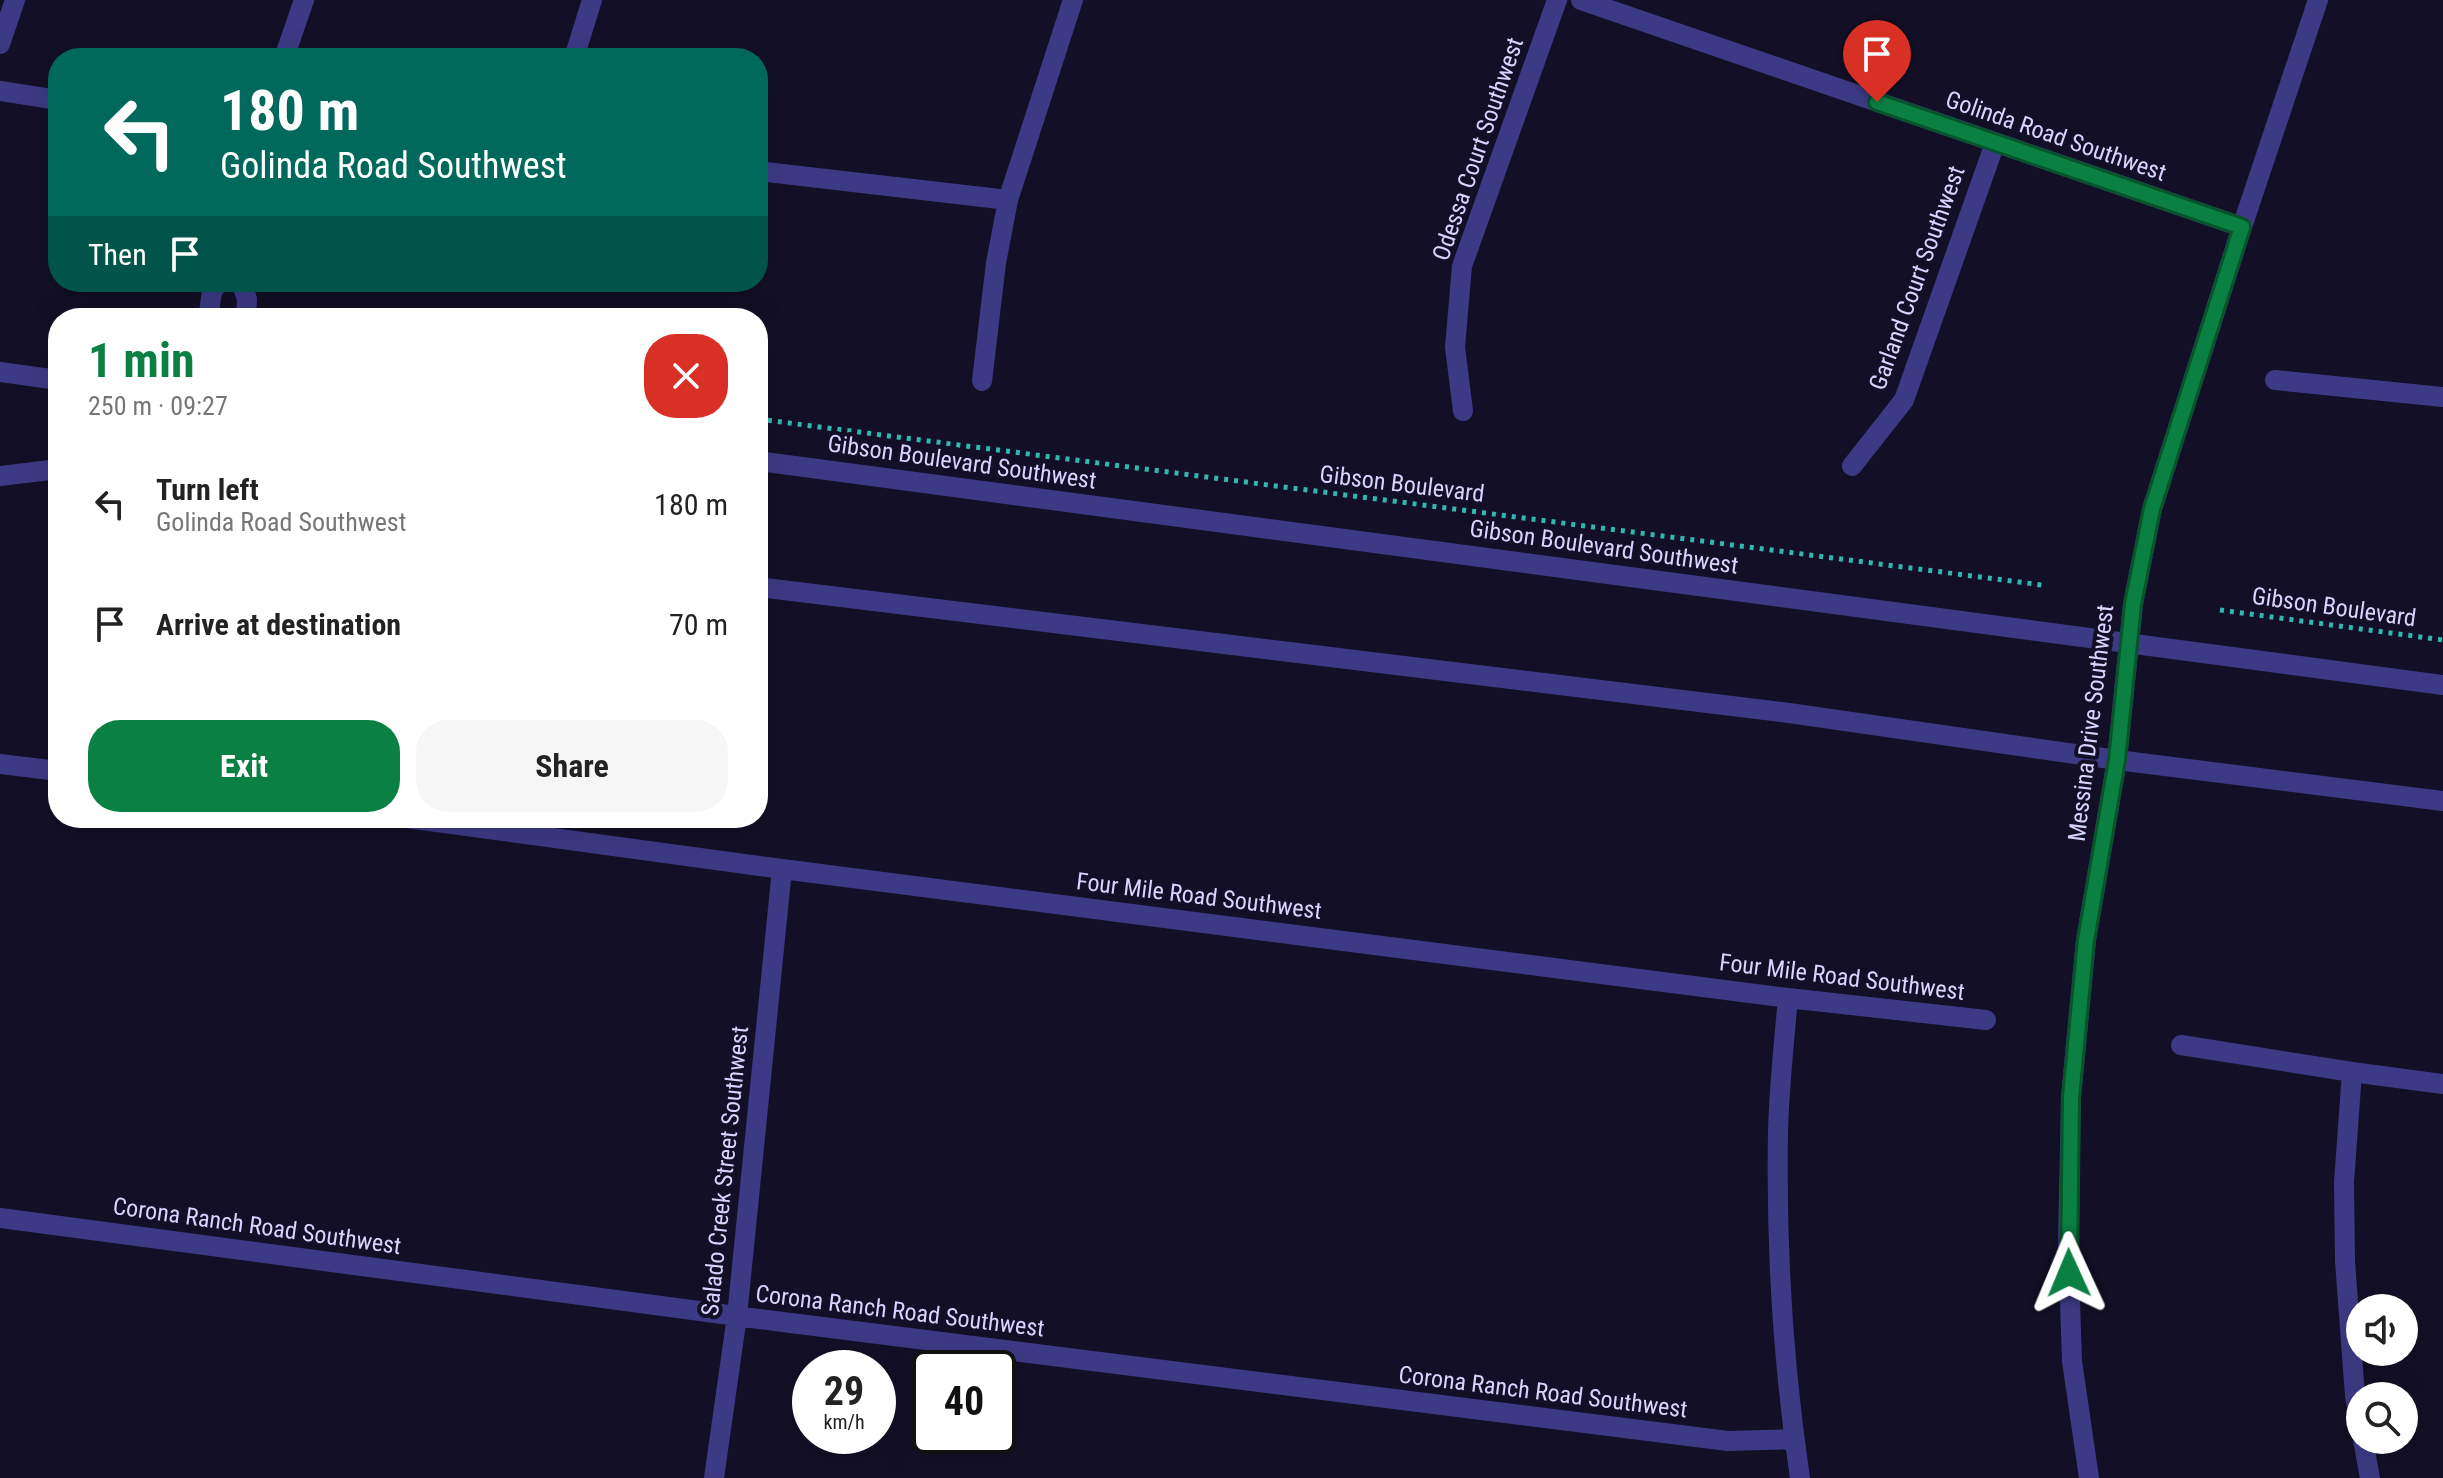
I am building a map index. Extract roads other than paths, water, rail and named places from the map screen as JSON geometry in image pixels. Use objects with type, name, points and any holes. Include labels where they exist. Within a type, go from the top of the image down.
[{"type":"street","points":[[0,44],[15,0]]},
{"type":"street","points":[[287,48],[304,0]]},
{"type":"street","points":[[577,48],[592,0]]},
{"type":"street","points":[[982,381],[996,263],[1008,200],[1073,0]]},
{"type":"street","name":"Odessa Court Southwest","points":[[1463,411],[1455,347],[1462,266],[1557,0]]},
{"type":"street","name":"Golinda Road Southwest","points":[[1581,0],[2242,227]]},
{"type":"street","name":"Messina Drive Southwest","points":[[2089,1478],[2072,1361],[2068,1243],[2071,1097],[2086,940],[2117,760],[2133,604],[2152,509],[2318,0]]},
{"type":"street","points":[[0,91],[48,98]]},
{"type":"street","name":"Garland Court Southwest","points":[[1852,466],[1904,400],[1995,143]]},
{"type":"street","points":[[768,172],[1008,200]]},
{"type":"street","points":[[0,372],[48,379]]},
{"type":"street","points":[[2275,380],[2443,397]]},
{"type":"street","name":"Gibson Boulevard Southwest","points":[[768,462],[2443,685]]},
{"type":"street","points":[[0,476],[48,470]]},
{"type":"street","points":[[768,588],[1789,713],[2117,760],[2443,801]]},
{"type":"street","points":[[0,764],[48,770]]},
{"type":"street","name":"Four Mile Road Southwest","points":[[481,828],[1788,998],[1986,1020]]},
{"type":"street","name":"Salado Creek Street Southwest","points":[[714,1478],[737,1316],[782,869]]},
{"type":"street","points":[[1788,998],[1778,1146],[1780,1282],[1800,1478]]},
{"type":"street","points":[[2181,1045],[2443,1084]]},
{"type":"street","points":[[2352,1072],[2344,1182],[2345,1261],[2354,1382]]},
{"type":"street","name":"Corona Ranch Road Southwest","points":[[0,1218],[737,1316],[1728,1441],[1794,1439]]},
{"type":"street","points":[[2366,1454],[2370,1478]]}]
